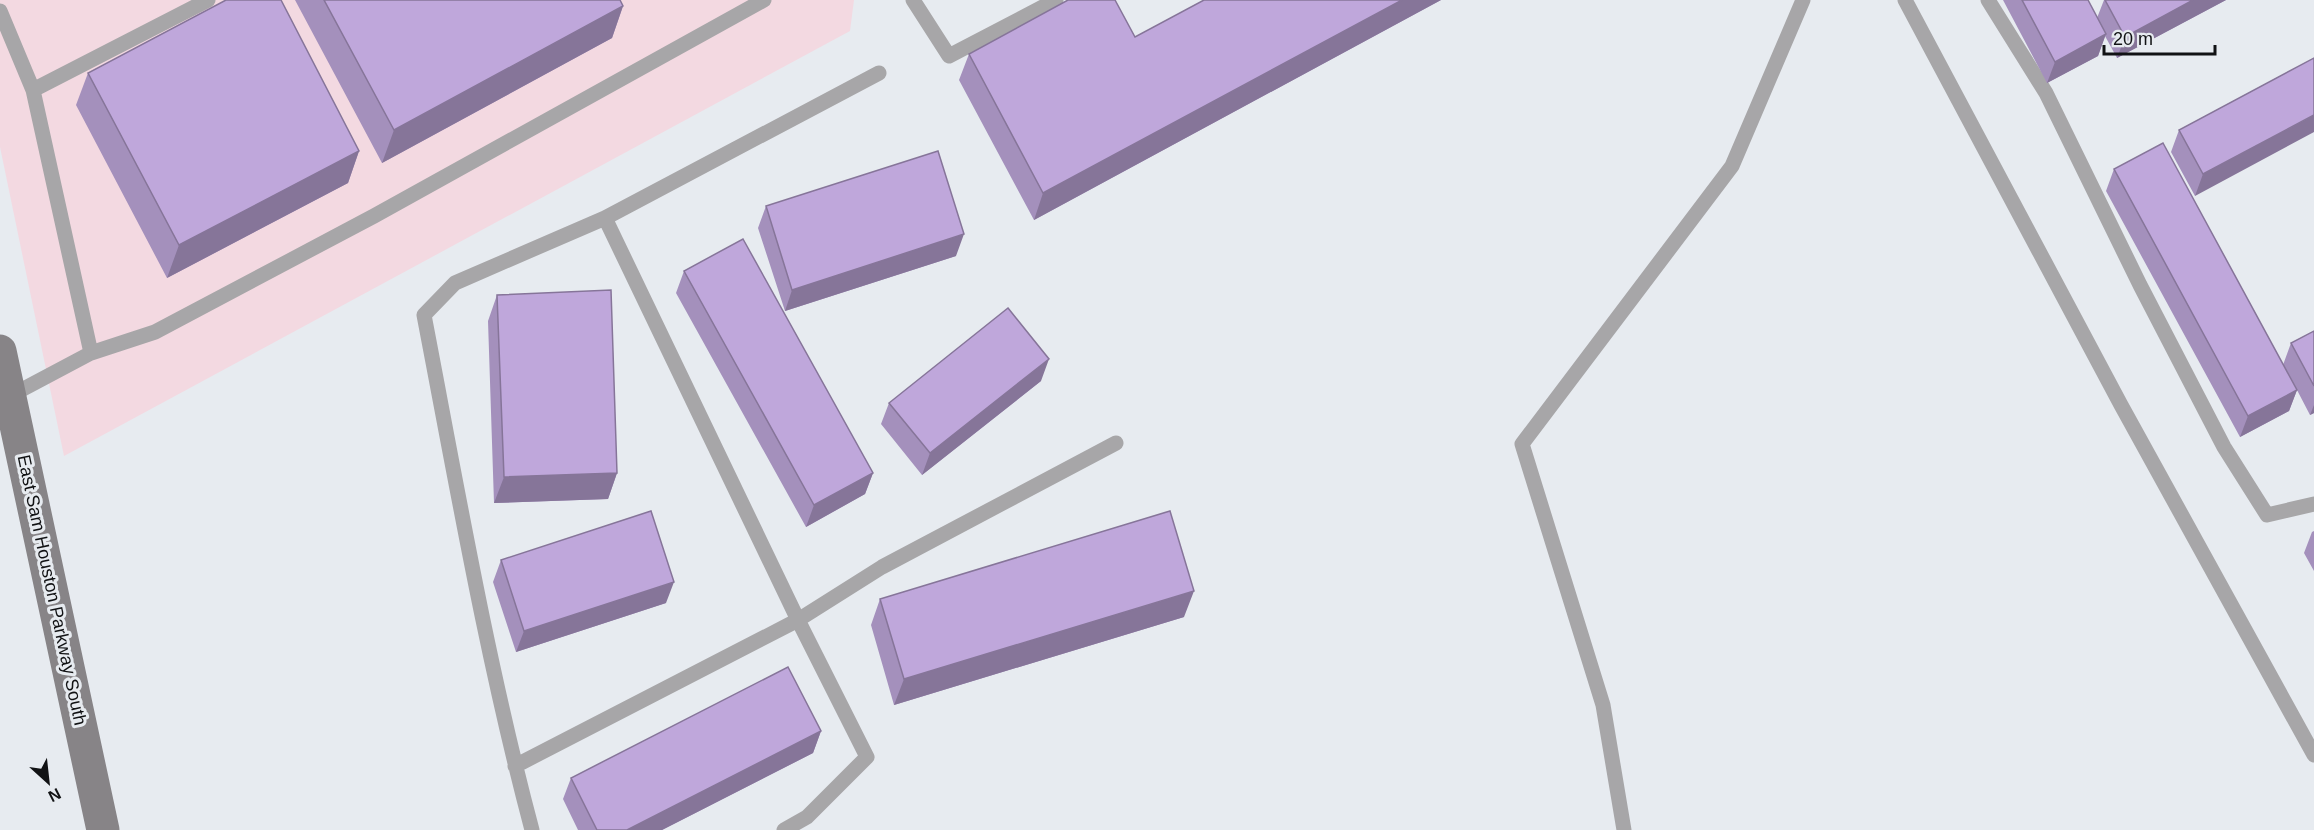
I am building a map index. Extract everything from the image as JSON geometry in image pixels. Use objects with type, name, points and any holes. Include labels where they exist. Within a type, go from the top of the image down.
[{"type":"main road","name":"East Sam Houston Parkway South","points":[[0,351],[103,830]]},
{"type":"lane","points":[[33,90],[208,0]]},
{"type":"lane","points":[[10,396],[91,353],[155,332],[374,216],[764,0]]},
{"type":"lane","points":[[913,0],[949,56],[1056,0]]},
{"type":"lane","points":[[1624,830],[1603,705],[1522,444],[1732,166],[1803,0]]},
{"type":"lane","points":[[1905,0],[2127,415],[2314,756]]},
{"type":"lane","points":[[1988,0],[2046,93],[2140,285],[2224,447],[2267,515],[2314,504]]},
{"type":"lane","points":[[0,11],[33,90],[91,353]]},
{"type":"lane","points":[[532,830],[515,766],[474,578],[424,315],[454,283],[605,218],[879,73]]},
{"type":"lane","points":[[605,218],[798,620],[867,757],[807,817],[784,830]]},
{"type":"lane","points":[[515,766],[798,620],[882,567],[1116,443]]},
{"type":"shaded area","points":[[0,0],[854,0],[850,31],[64,456],[0,147]]},
{"type":"building","points":[[226,0],[281,0],[359,151],[179,245],[88,73]]},
{"type":"building","points":[[324,0],[620,0],[623,6],[394,130]]},
{"type":"building","points":[[1068,0],[1115,0],[1135,37],[1204,0],[1402,0],[1043,193],[969,54]]},
{"type":"building","points":[[2022,0],[2088,0],[2106,34],[2055,62]]},
{"type":"building","points":[[2105,0],[2193,0],[2125,37]]},
{"type":"building","points":[[2314,58],[2314,115],[2203,174],[2179,130]]},
{"type":"building","points":[[2163,143],[2297,390],[2248,416],[2114,169]]},
{"type":"building","points":[[938,151],[964,234],[792,290],[766,206]]},
{"type":"building","points":[[743,239],[873,473],[814,505],[684,271]]},
{"type":"building","points":[[611,290],[617,473],[504,477],[497,295]]},
{"type":"building","points":[[1008,308],[1049,359],[930,453],[889,403]]},
{"type":"building","points":[[2314,331],[2314,386],[2291,343]]},
{"type":"building","points":[[651,511],[674,582],[524,631],[501,560]]},
{"type":"building","points":[[1170,511],[1194,591],[904,679],[880,599]]},
{"type":"building","points":[[788,667],[821,731],[627,830],[597,830],[571,778]]}]
